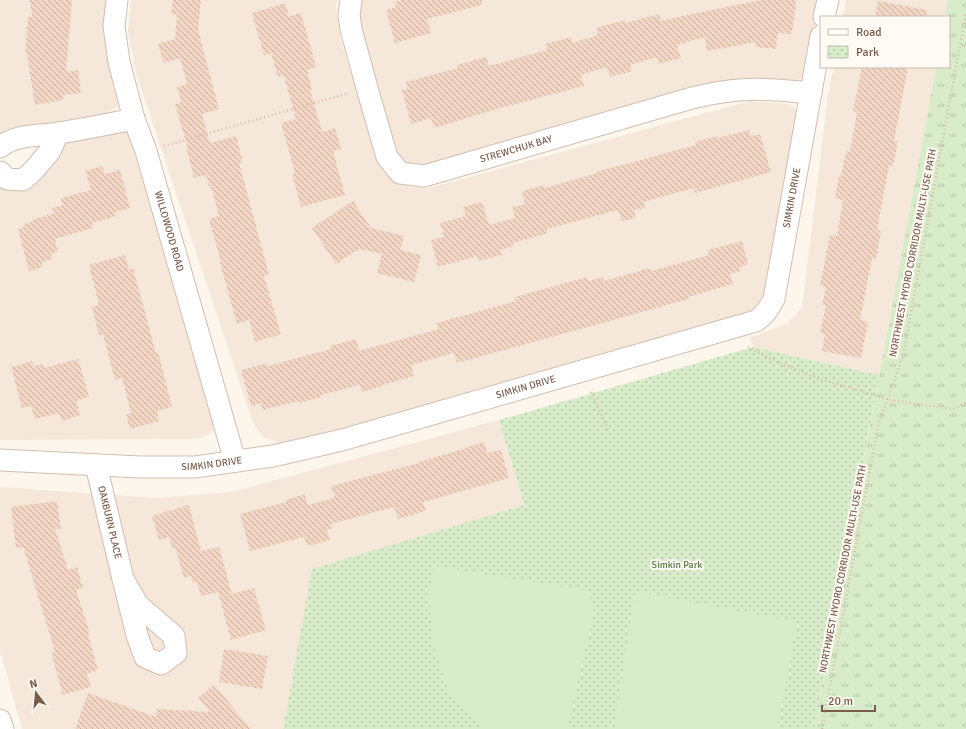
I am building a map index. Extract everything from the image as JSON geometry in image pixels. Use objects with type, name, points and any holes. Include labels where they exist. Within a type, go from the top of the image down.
[{"type":"street","name":"WILLOWOOD ROAD","points":[[117,0],[114,26],[119,62],[134,119],[146,151],[235,461]]},
{"type":"street","name":"STREWCHUK BAY","points":[[350,0],[349,15],[351,29],[387,158],[400,173],[424,176],[692,98],[723,92],[750,90],[779,90],[811,93]]},
{"type":"street","points":[[824,16],[828,0]]},
{"type":"street","name":"SIMKIN DRIVE","points":[[0,460],[178,468],[196,467],[273,456],[342,440],[756,321],[762,318],[774,299],[820,42]]},
{"type":"street","points":[[0,147],[6,141],[134,119]]},
{"type":"street","points":[[0,172],[7,179],[23,180],[34,170],[50,151],[58,133]]},
{"type":"street","name":"OAKBURN PLACE","points":[[96,465],[123,579]]},
{"type":"street","points":[[0,720],[2,729]]},
{"type":"path","name":"NORTHWEST HYDRO CORRIDOR MULTI-USE PATH","points":[[822,729],[878,426],[903,356],[966,13]]},
{"type":"path","points":[[146,151],[367,88]]},
{"type":"path","points":[[748,347],[778,362],[823,380],[887,400],[953,409],[966,403]]},
{"type":"path","points":[[591,392],[608,430]]},
{"type":"shaded area","points":[[0,0],[111,0],[120,98],[116,108],[105,114],[34,126],[6,129],[0,135]]},
{"type":"shaded area","points":[[131,0],[338,0],[336,6],[341,41],[381,169],[393,181],[410,187],[429,188],[750,101],[789,104],[799,111],[775,308],[401,418],[281,443],[263,437],[253,423],[137,76],[128,31]]},
{"type":"shaded area","points":[[361,0],[819,0],[806,74],[798,82],[416,168],[405,165],[396,154],[357,18]]},
{"type":"shaded area","points":[[846,0],[948,0],[945,16],[843,16]]},
{"type":"shaded area","points":[[834,68],[936,68],[879,375],[753,347],[750,338],[788,323],[802,308],[828,95]]},
{"type":"shaded area","points":[[117,127],[129,133],[215,430],[201,438],[193,439],[0,440],[0,187],[17,189],[43,177],[52,155],[62,141]]},
{"type":"shaded area","points":[[499,420],[524,506],[313,569],[283,729],[22,729],[0,651],[0,487],[156,498],[232,492]]},
{"type":"green space","points":[[948,0],[966,0],[966,729],[814,729],[936,68],[950,68],[950,16],[945,16]]},
{"type":"green space","name":"Simkin Park","points":[[753,347],[879,375],[814,729],[283,729],[312,569],[524,505],[499,420]]},
{"type":"green space","points":[[435,566],[585,590],[595,606],[567,729],[483,729],[449,694],[432,641],[429,593]]},
{"type":"green space","points":[[635,591],[797,622],[777,729],[614,729]]},
{"type":"building","points":[[30,0],[72,0],[66,72],[78,70],[81,93],[63,95],[63,100],[35,105],[27,54],[25,54],[28,17],[32,17]]},
{"type":"building","points":[[173,0],[201,0],[198,30],[219,109],[202,114],[210,143],[236,136],[243,162],[239,163],[269,274],[264,276],[281,334],[255,342],[249,320],[237,324],[209,219],[219,216],[211,186],[209,186],[206,175],[194,178],[188,149],[175,104],[181,102],[177,87],[187,84],[180,58],[164,63],[158,44],[175,39],[177,14],[171,14]]},
{"type":"building","points":[[402,0],[482,0],[482,5],[427,19],[431,33],[395,43],[386,10],[396,7],[395,2]]},
{"type":"building","points":[[760,0],[796,0],[792,34],[778,33],[776,49],[755,47],[756,42],[707,51],[705,37],[677,45],[681,58],[658,64],[657,57],[630,65],[632,71],[610,77],[607,67],[581,75],[584,86],[500,108],[434,128],[431,118],[411,124],[402,90],[408,89],[406,82],[458,68],[457,65],[486,57],[489,66],[547,50],[545,44],[571,37],[572,43],[598,35],[596,28],[625,20],[626,23],[659,14],[661,21]]},
{"type":"building","points":[[878,1],[927,10],[926,16],[875,16]]},
{"type":"building","points":[[285,3],[289,16],[301,13],[316,67],[307,70],[312,89],[310,90],[322,132],[335,128],[341,149],[333,151],[345,195],[301,207],[292,174],[295,173],[281,123],[296,119],[284,76],[278,77],[271,53],[264,55],[252,13]]},
{"type":"building","points":[[862,68],[908,68],[894,141],[898,141],[893,166],[889,165],[877,230],[881,231],[876,259],[872,258],[860,320],[868,322],[861,358],[822,351],[825,334],[820,333],[826,305],[822,305],[826,287],[820,286],[830,235],[837,236],[843,200],[835,198],[846,151],[850,152],[857,112],[853,111]]},
{"type":"building","points":[[749,130],[751,136],[760,134],[771,172],[695,193],[694,188],[643,202],[645,208],[634,210],[636,218],[622,221],[618,210],[547,229],[548,233],[513,243],[514,246],[500,250],[502,255],[478,261],[477,256],[438,267],[431,240],[444,237],[440,223],[466,216],[463,207],[482,202],[489,225],[515,218],[512,207],[525,204],[522,191],[544,185],[545,188],[597,173],[596,172],[696,145],[695,142]]},
{"type":"building","points":[[102,166],[105,174],[120,170],[130,208],[115,212],[116,216],[92,223],[93,228],[55,239],[58,252],[51,254],[52,259],[41,262],[43,267],[29,271],[18,229],[24,227],[24,224],[33,222],[32,220],[54,213],[52,208],[63,205],[61,198],[91,190],[85,171]]},
{"type":"building","points":[[353,201],[371,228],[404,236],[400,250],[421,255],[414,282],[377,273],[382,254],[359,249],[336,264],[312,228]]},
{"type":"building","points":[[742,241],[748,264],[739,267],[740,271],[730,274],[733,284],[688,297],[689,299],[457,363],[454,353],[411,365],[414,376],[362,392],[359,385],[321,395],[322,397],[300,403],[299,401],[263,410],[261,403],[251,406],[241,370],[267,363],[268,366],[331,349],[330,346],[356,339],[359,351],[439,329],[437,323],[516,301],[515,297],[587,277],[588,281],[603,277],[604,281],[650,268],[651,271],[709,255],[708,250]]},
{"type":"building","points":[[125,255],[129,270],[133,268],[156,353],[158,352],[172,407],[157,411],[159,421],[130,429],[126,415],[131,413],[122,378],[115,380],[103,335],[99,335],[92,307],[99,305],[89,265]]},
{"type":"building","points":[[78,359],[89,397],[76,401],[80,415],[62,421],[59,413],[35,419],[31,406],[22,408],[11,367],[32,361],[34,366],[43,364],[44,368]]},
{"type":"building","points":[[484,442],[487,453],[501,450],[509,478],[423,502],[426,511],[398,519],[394,507],[331,524],[332,529],[327,530],[330,540],[307,546],[304,537],[250,551],[240,514],[286,502],[285,500],[305,494],[308,505],[335,498],[331,486],[419,463]]},
{"type":"building","points":[[57,501],[61,529],[55,529],[68,570],[77,567],[83,588],[76,590],[90,634],[88,635],[98,670],[87,674],[91,687],[63,695],[51,653],[55,652],[23,547],[16,548],[11,507]]},
{"type":"building","points":[[189,505],[201,551],[219,547],[232,594],[254,588],[266,630],[231,640],[218,592],[201,596],[197,582],[193,583],[191,576],[184,578],[175,547],[172,548],[169,537],[159,540],[152,516]]},
{"type":"building","points":[[224,649],[268,656],[262,689],[219,682]]},
{"type":"building","points":[[214,685],[251,729],[75,729],[88,693],[156,717],[157,709],[210,712],[198,698]]}]
